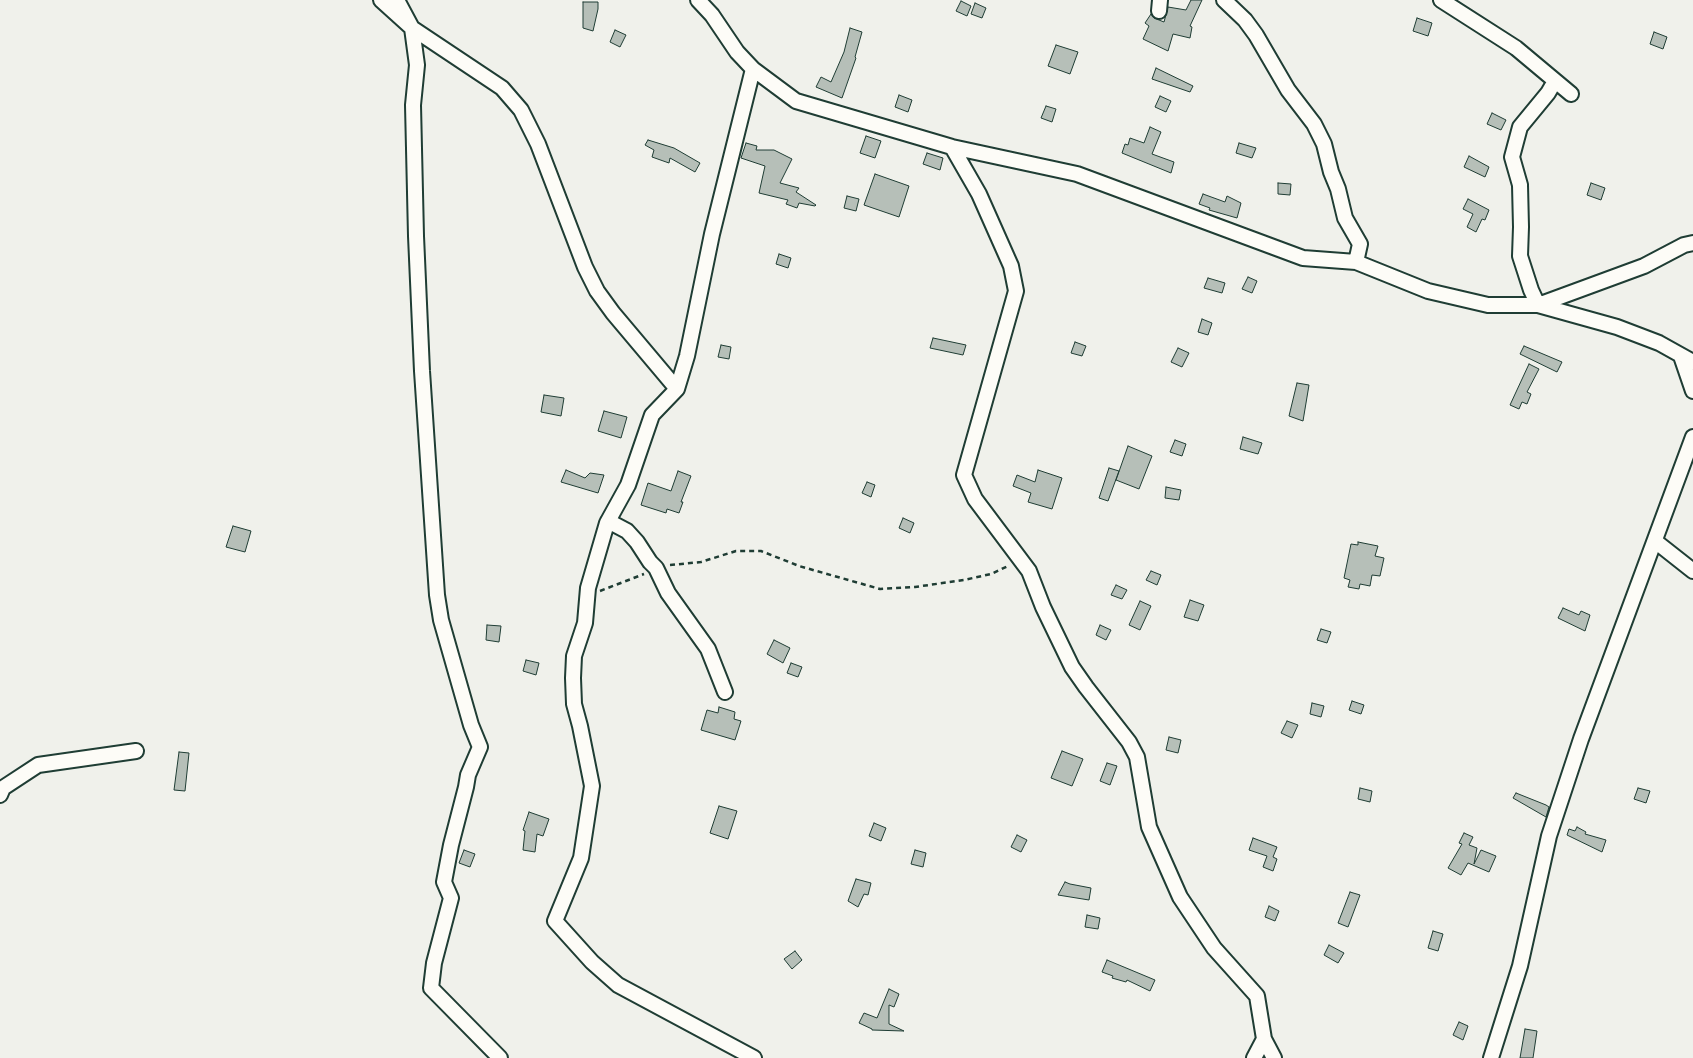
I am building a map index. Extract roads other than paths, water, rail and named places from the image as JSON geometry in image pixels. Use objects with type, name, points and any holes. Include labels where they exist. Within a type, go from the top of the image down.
[{"type":"street","points":[[380,0],[412,28],[502,88],[521,110],[538,144],[585,267],[597,291],[677,389]]},
{"type":"street","points":[[397,0],[412,28],[418,65],[413,106],[416,236],[422,371],[437,595],[440,620],[471,725],[480,747],[468,775],[450,845],[444,882],[451,898],[434,962],[431,988],[500,1058]]},
{"type":"street","points":[[698,0],[712,15],[737,52],[752,69],[796,101],[952,147],[1077,174],[1302,258],[1356,262],[1428,291],[1488,305],[1538,305],[1617,327],[1659,343],[1687,359],[1693,391]]},
{"type":"street","points":[[1224,0],[1245,20],[1256,35],[1288,90],[1324,144],[1345,218],[1360,244],[1356,262]]},
{"type":"street","points":[[1441,0],[1516,48],[1571,94]]},
{"type":"street","points":[[752,69],[712,234],[687,356],[677,389],[652,415],[628,485],[608,521],[588,588],[585,623],[574,656],[573,678],[574,704],[592,786],[582,858],[555,921],[592,962],[618,985],[754,1058]]},
{"type":"street","points":[[1538,305],[1520,256],[1520,185],[1512,157],[1520,127],[1548,93],[1555,81]]},
{"type":"street","points":[[952,147],[979,194],[1010,266],[1016,291],[964,475],[975,499],[1029,571],[1043,608],[1072,667],[1130,742],[1137,757],[1150,827],[1180,897],[1214,948],[1257,996],[1264,1039],[1274,1058]]},
{"type":"street","points":[[1538,305],[1644,266],[1684,245],[1693,243]]},
{"type":"street","points":[[1491,1058],[1520,966],[1549,836],[1581,739],[1693,437]]},
{"type":"street","points":[[608,521],[627,531],[656,568],[668,593],[708,649],[725,692]]},
{"type":"street","points":[[1655,541],[1693,571]]},
{"type":"street","points":[[0,795],[4,788],[38,765],[136,751]]},
{"type":"street","points":[[1254,1058],[1264,1039]]}]
